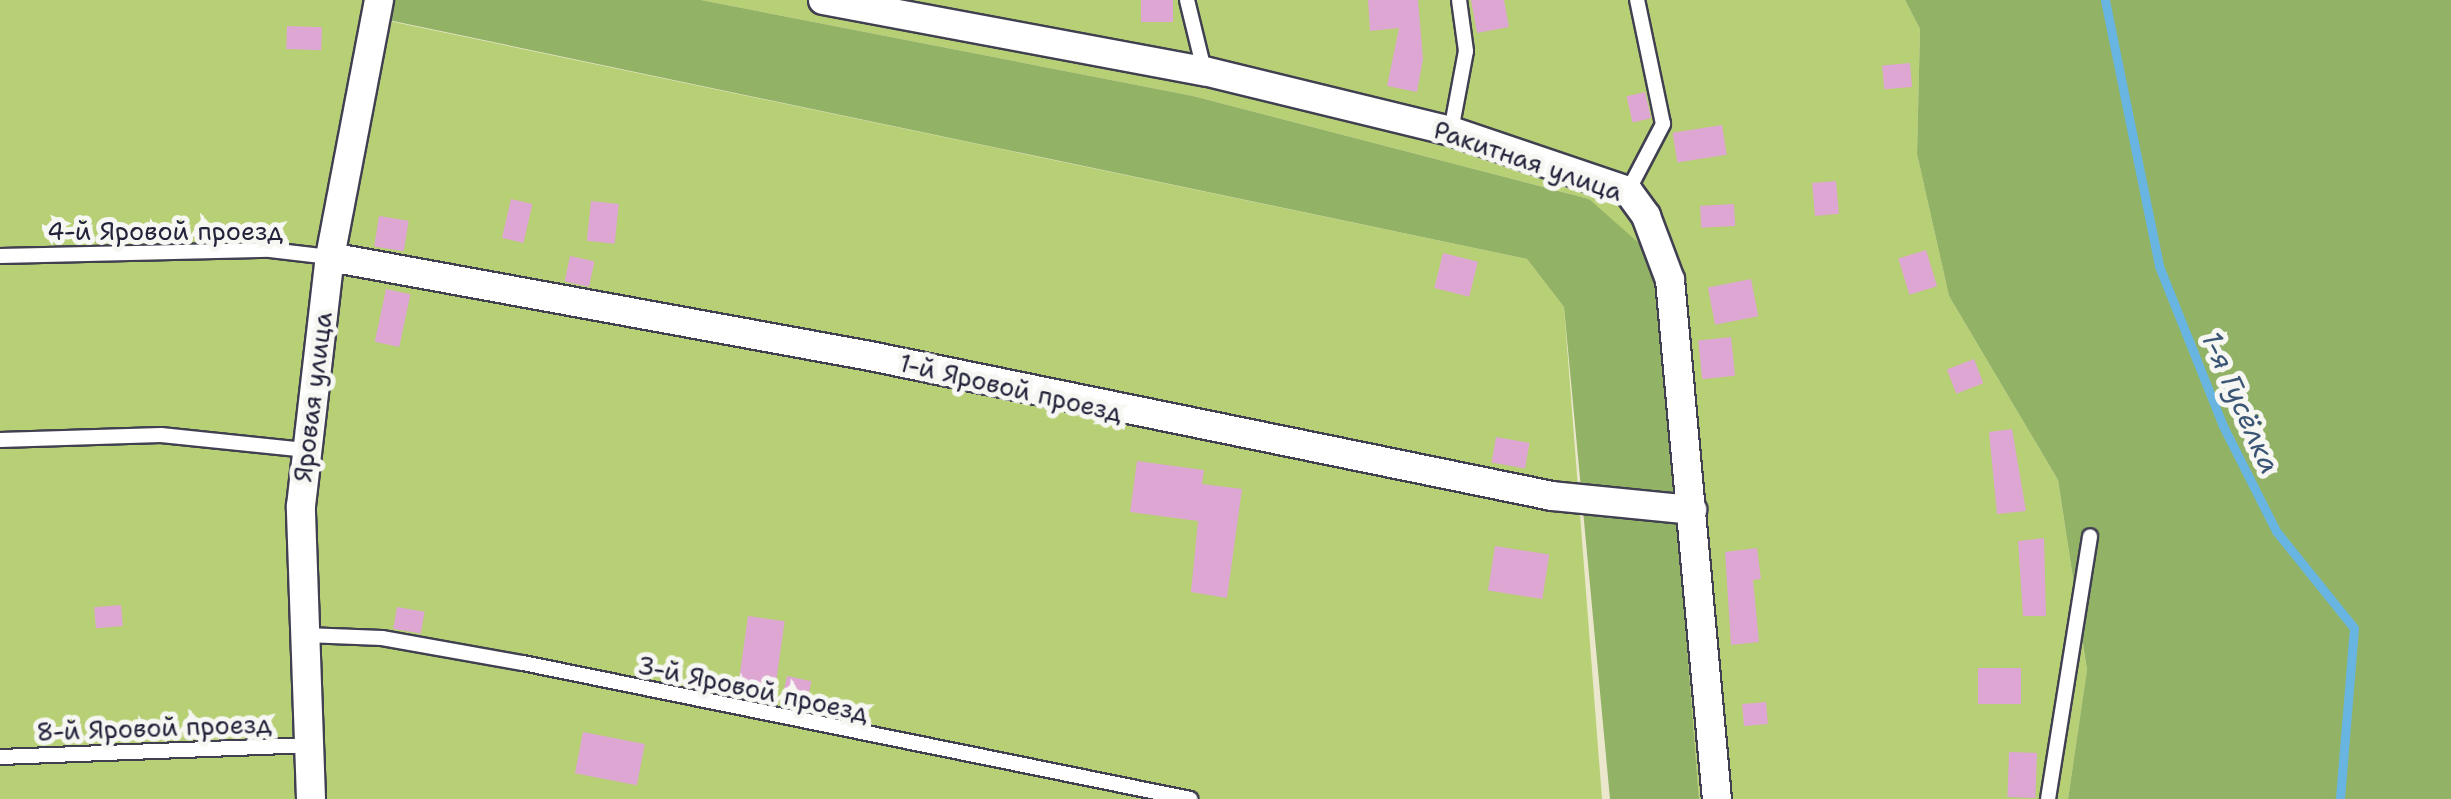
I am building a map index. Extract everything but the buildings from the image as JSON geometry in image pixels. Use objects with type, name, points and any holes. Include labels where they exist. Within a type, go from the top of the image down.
[{"type":"street","name":"Яровая улица","points":[[311,799],[301,506],[330,257],[378,0]]},
{"type":"street","name":"Ракитная улица","points":[[823,0],[911,10],[1204,71],[1451,131],[1628,191],[1646,216],[1670,280],[1717,799]]},
{"type":"street","name":"1-й Яровой проезд","points":[[330,257],[870,356],[1552,496],[1692,510]]},
{"type":"lane","points":[[1188,0],[1204,71]]},
{"type":"lane","points":[[1451,131],[1466,51],[1459,0]]},
{"type":"lane","points":[[1628,191],[1663,124],[1637,0]]},
{"type":"lane","name":"4-й Яровой проезд","points":[[0,256],[270,250],[330,257]]},
{"type":"lane","points":[[0,440],[161,435],[307,450]]},
{"type":"lane","points":[[2048,799],[2090,536]]},
{"type":"lane","name":"3-й Яровой проезд","points":[[305,635],[382,638],[523,664],[1190,799]]},
{"type":"lane","name":"8-й Яровой проезд","points":[[0,757],[309,745]]},
{"type":"green space","points":[[0,0],[392,0],[389,21],[1527,259],[1564,307],[1602,799],[0,799]]},
{"type":"green space","points":[[392,0],[701,0],[1193,96],[1589,199],[1641,245],[1659,287],[1699,799],[1610,799],[1564,307],[1527,259],[388,20]]},
{"type":"green space","points":[[701,0],[1905,0],[1920,29],[1917,154],[1949,296],[2058,480],[2087,671],[2068,799],[1699,799],[1659,287],[1589,199],[1193,96]]},
{"type":"green space","points":[[1905,0],[2451,0],[2451,799],[2068,799],[2087,670],[2058,480],[1949,296],[1917,154],[1920,29]]},
{"type":"waterway","name":"1-я Гусёлка","points":[[2105,0],[2159,266],[2223,426],[2276,531],[2354,628],[2340,799]]}]
